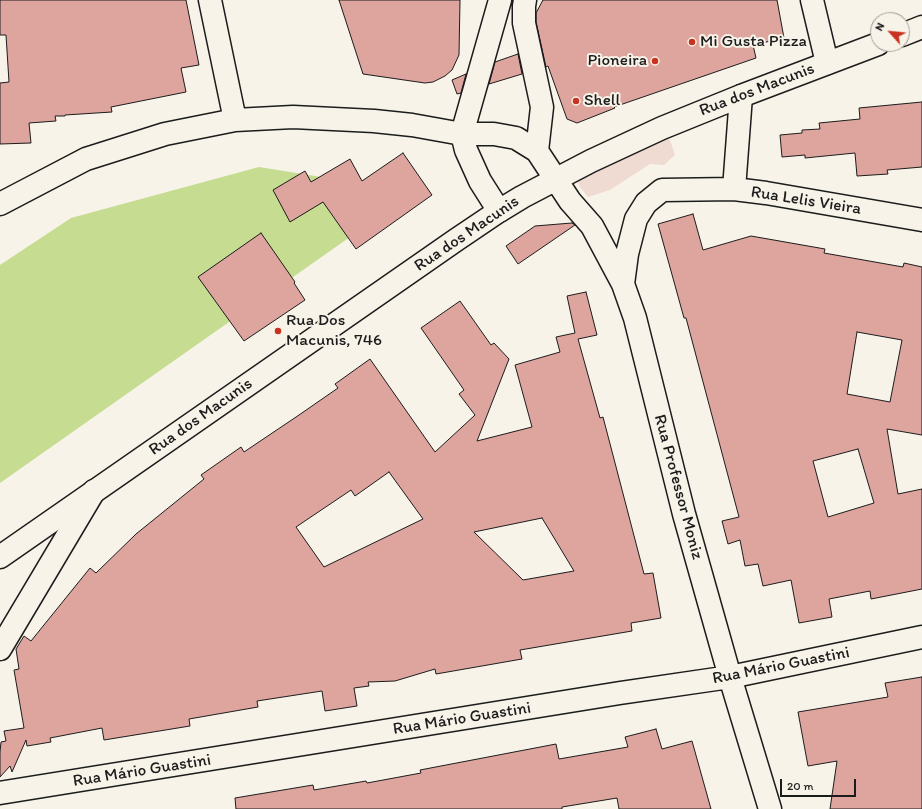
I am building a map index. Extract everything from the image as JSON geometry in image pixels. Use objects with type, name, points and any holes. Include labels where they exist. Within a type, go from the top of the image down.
[{"type":"street","points":[[210,0],[235,120]]},
{"type":"street","points":[[500,0],[462,134],[466,150],[480,181],[500,211]]},
{"type":"street","points":[[0,204],[86,159],[165,134],[235,120],[293,117],[412,124],[462,134],[494,134],[516,138],[537,151],[542,106],[524,23],[525,0]]},
{"type":"street","points":[[812,0],[827,63]]},
{"type":"street","points":[[910,32],[922,27]]},
{"type":"street","name":"Rua dos Macunis","points":[[0,557],[436,253],[522,197],[591,160],[662,128],[870,47]]},
{"type":"street","name":"Rua Lelis Vieira","points":[[741,96],[734,189],[766,193],[922,220]]},
{"type":"street","name":"Rua Professor Moniz","points":[[537,151],[570,201],[592,226],[623,284],[635,318],[684,514],[730,677],[770,809]]},
{"type":"street","points":[[623,284],[627,254],[636,219],[646,203],[662,190],[691,191],[734,189]]},
{"type":"street","name":"Rua dos Macunis","points":[[0,649],[94,491]]},
{"type":"street","name":"Rua Mário Guastini","points":[[0,794],[596,697],[730,677],[922,637]]},
{"type":"shaded area","points":[[655,133],[670,140],[675,155],[664,165],[650,164],[610,190],[588,197],[580,187],[574,173]]},
{"type":"green space","points":[[259,167],[414,192],[0,483],[0,265],[71,218]]},
{"type":"building","points":[[0,0],[186,0],[199,65],[181,68],[186,92],[111,107],[112,112],[55,116],[56,121],[29,123],[31,143],[0,144],[0,83],[9,82],[6,35],[0,35]]},
{"type":"building","points":[[339,0],[460,0],[459,55],[452,70],[445,76],[433,82],[425,83],[363,74]]},
{"type":"building","points":[[543,0],[777,0],[784,38],[753,45],[756,58],[614,107],[615,108],[577,123],[567,119],[548,66],[546,67],[536,22],[536,13]]},
{"type":"building","points":[[518,54],[522,74],[489,84],[495,62]]},
{"type":"building","points":[[466,74],[461,93],[457,94],[452,80]]},
{"type":"building","points":[[922,102],[922,167],[887,170],[888,174],[857,176],[855,153],[805,158],[805,155],[782,157],[780,135],[802,133],[802,130],[820,129],[819,123],[860,119],[859,108]]},
{"type":"building","points":[[403,153],[432,195],[356,249],[323,202],[290,222],[273,190],[305,171],[311,182],[350,159],[362,181]]},
{"type":"building","points":[[693,214],[703,250],[751,236],[825,249],[824,253],[903,267],[904,263],[922,267],[922,435],[887,429],[898,494],[922,489],[922,589],[871,599],[870,591],[829,599],[832,617],[799,623],[791,580],[763,586],[758,564],[745,566],[740,540],[728,544],[722,521],[739,517],[686,318],[684,318],[658,224]],"holes":[[[857,332],[902,340],[890,402],[847,394]],[[858,449],[874,503],[828,517],[813,461]]]},
{"type":"building","points":[[572,223],[575,225],[518,264],[506,246],[535,226]]},
{"type":"building","points":[[261,233],[295,282],[294,283],[305,300],[244,341],[198,277]]},
{"type":"building","points":[[586,292],[597,335],[578,339],[600,418],[603,417],[644,574],[653,573],[661,618],[631,623],[632,631],[520,650],[522,659],[436,674],[435,669],[395,681],[368,682],[369,686],[354,688],[357,706],[325,711],[322,691],[257,701],[258,707],[189,719],[190,726],[104,740],[102,728],[50,738],[51,742],[27,746],[26,740],[12,772],[10,766],[0,777],[1,742],[6,741],[4,731],[24,728],[14,670],[19,669],[16,649],[24,636],[31,641],[90,568],[96,573],[136,534],[204,479],[201,475],[241,447],[244,452],[299,415],[338,388],[335,384],[370,359],[435,452],[475,415],[459,394],[464,390],[421,328],[460,301],[491,345],[494,343],[509,359],[477,441],[532,427],[515,365],[560,352],[556,337],[575,333],[567,296]],"holes":[[[389,472],[423,519],[324,567],[296,527],[351,490],[355,496]],[[542,518],[574,571],[523,580],[474,532]]]},
{"type":"building","points":[[922,677],[922,809],[830,809],[837,761],[808,766],[798,712],[888,697],[885,683]]},
{"type":"building","points":[[656,729],[662,749],[692,741],[711,809],[619,809],[617,798],[562,807],[562,809],[236,809],[235,798],[313,785],[314,790],[366,781],[367,783],[421,773],[420,770],[556,744],[559,759],[628,747],[625,737]]},
{"type":"place","name":"Mi Gusta Pizza","points":[[692,42]]},
{"type":"place","name":"Pioneira","points":[[655,61]]},
{"type":"place","name":"Shell","points":[[576,101]]},
{"type":"place","name":"Rua Dos Macunis, 746","points":[[278,331]]}]
